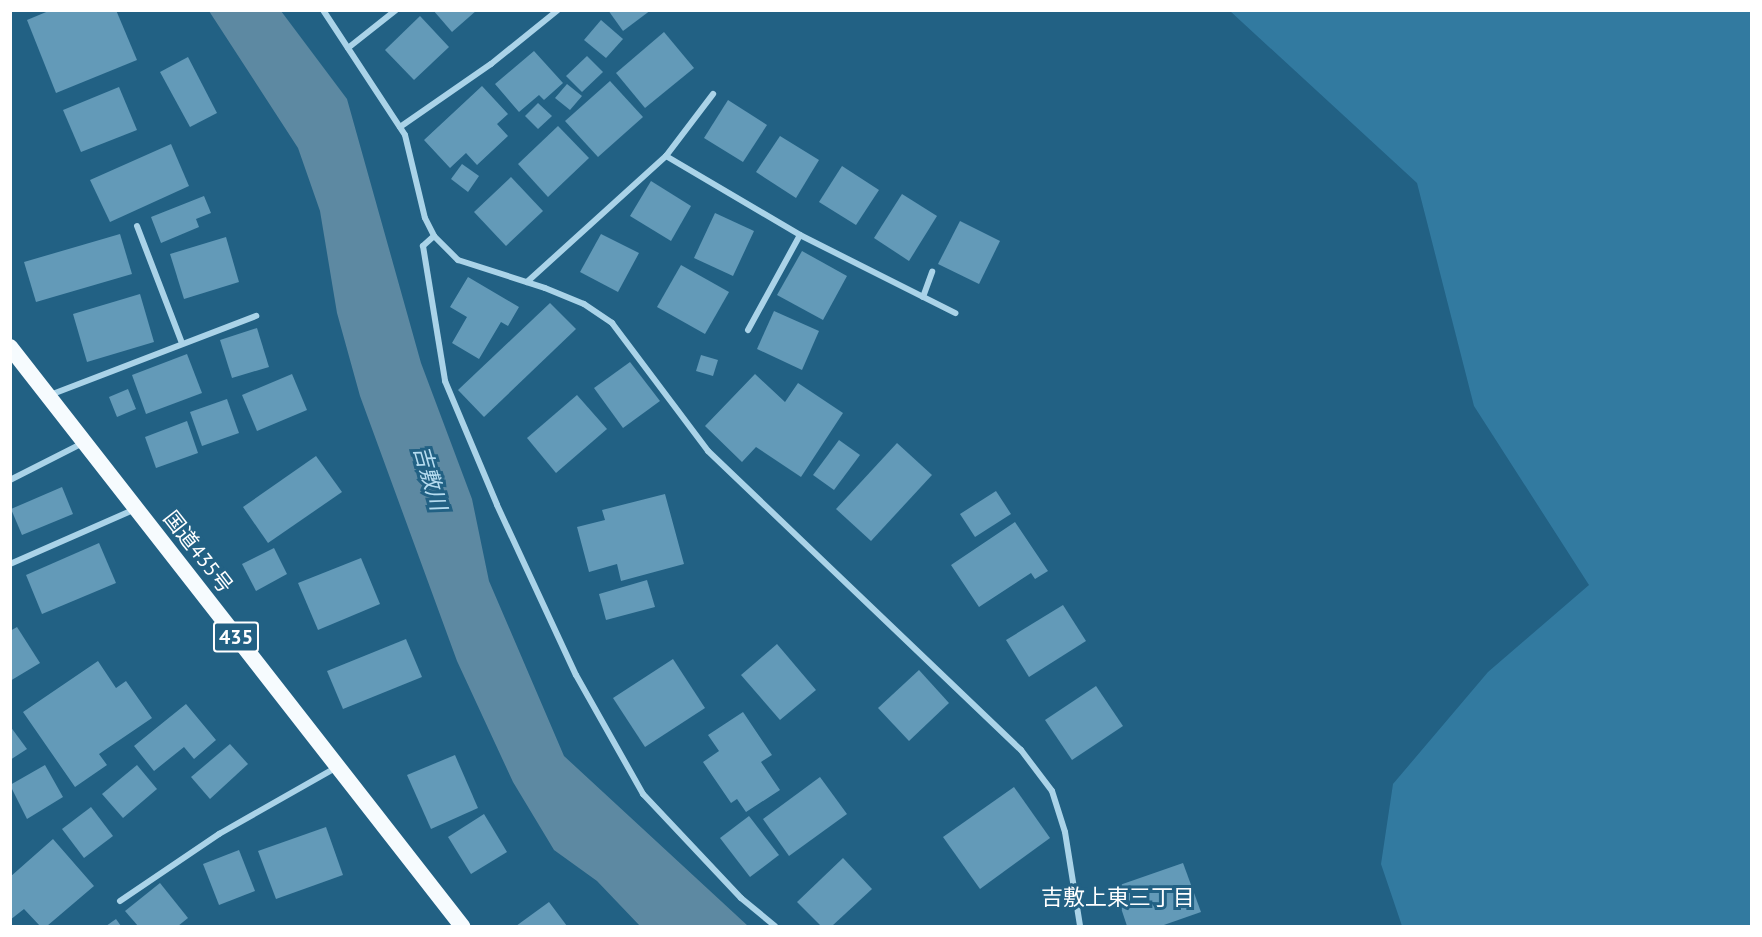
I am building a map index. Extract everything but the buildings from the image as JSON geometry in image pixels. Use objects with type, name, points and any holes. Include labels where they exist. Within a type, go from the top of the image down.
[{"type":"highway","name":"国道435号","points":[[10,347],[462,927]]},
{"type":"street","points":[[323,10],[400,127],[425,218],[434,236],[458,260],[527,282],[584,304],[612,323],[708,451],[1021,750],[1052,791],[1065,832],[1080,927]]},
{"type":"street","points":[[348,48],[396,10]]},
{"type":"street","points":[[400,127],[491,64],[558,10]]},
{"type":"street","points":[[527,282],[666,156],[713,94]]},
{"type":"street","points":[[666,156],[800,235],[955,313]]},
{"type":"street","points":[[137,226],[182,343]]},
{"type":"street","points":[[748,330],[800,235]]},
{"type":"street","points":[[434,236],[423,246],[446,381],[497,505],[576,675],[642,794],[741,898],[775,927]]},
{"type":"street","points":[[923,297],[932,272]]},
{"type":"street","points":[[47,396],[256,316]]},
{"type":"street","points":[[10,480],[84,443]]},
{"type":"street","points":[[10,564],[135,509]]},
{"type":"street","points":[[120,901],[219,834],[338,766]]},
{"type":"shaded area","points":[[1230,11],[1751,11],[1751,926],[1402,926],[1381,864],[1393,784],[1488,672],[1589,585],[1474,406],[1417,183]]},
{"type":"water","name":"吉敷川","points":[[209,11],[281,11],[347,99],[421,363],[472,499],[489,581],[564,756],[748,926],[640,926],[597,881],[554,850],[513,782],[457,661],[360,396],[337,313],[320,211],[298,148]]},
{"type":"district","name":"吉敷上東三丁目","points":[[1118,898]]}]
